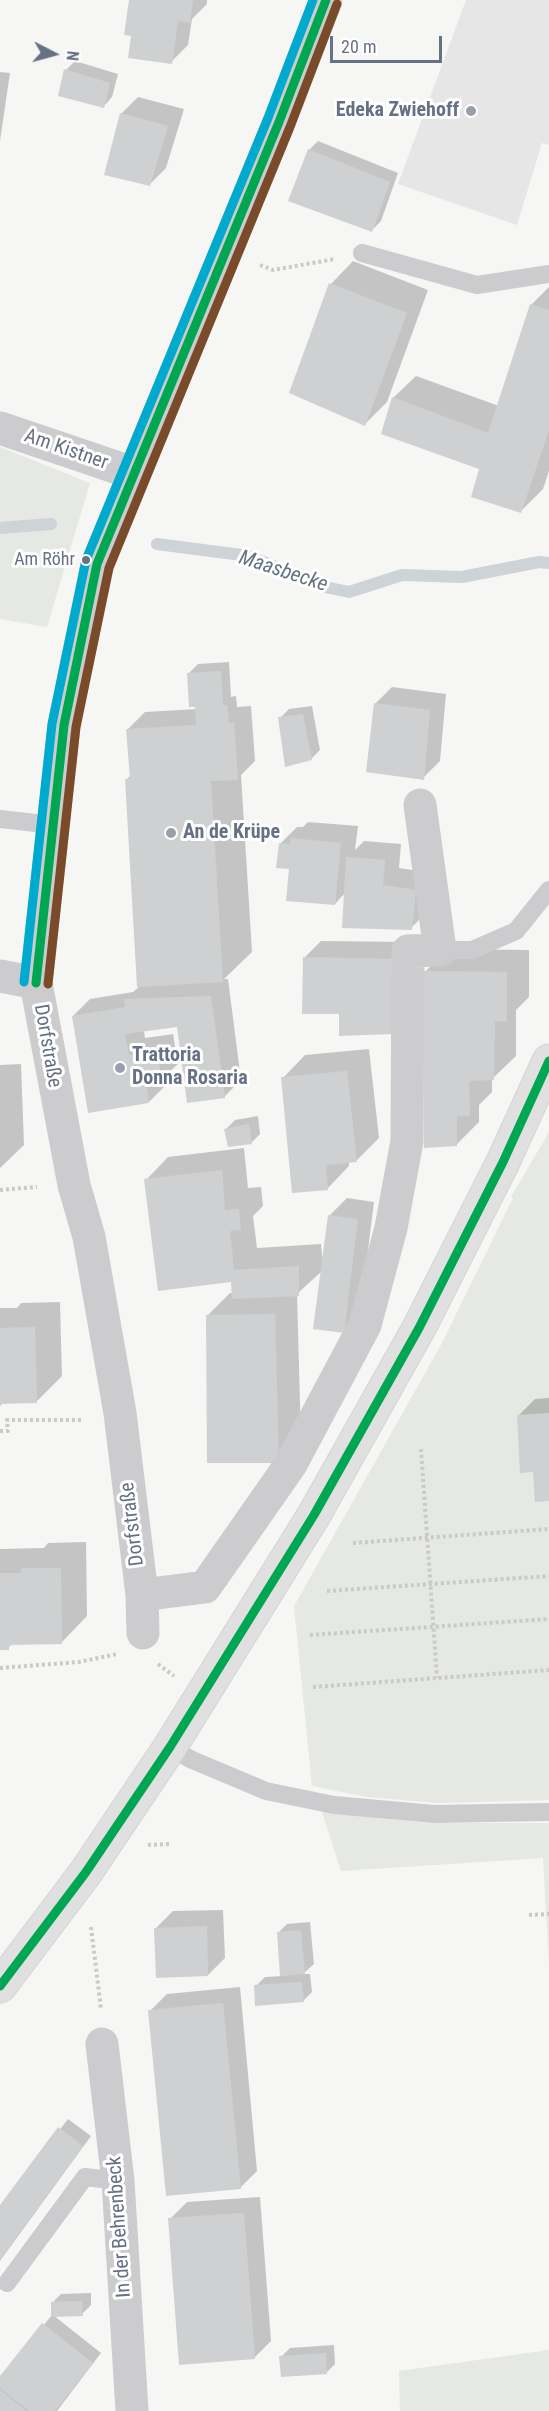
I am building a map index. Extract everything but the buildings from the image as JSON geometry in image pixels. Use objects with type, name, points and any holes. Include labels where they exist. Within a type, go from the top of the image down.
[{"type":"street","name":"Dorfstraße","points":[[145,1640],[142,1595],[120,1413],[89,1237],[74,1185],[36,983],[53,825],[64,726],[97,564],[326,0]]},
{"type":"street","name":"Am Kistner","points":[[0,428],[133,472]]},
{"type":"street","points":[[420,804],[440,950]]},
{"type":"street","name":"Dorfstraße","points":[[142,1595],[205,1587],[291,1464],[365,1325],[391,1228],[407,1141],[408,951],[440,950]]},
{"type":"street","points":[[0,976],[36,983]]},
{"type":"street","points":[[0,1986],[86,1872],[170,1746],[314,1515],[419,1328],[503,1162],[549,1061]]},
{"type":"street","name":"In der Behrenbeck","points":[[102,2044],[118,2181],[132,2411]]},
{"type":"lane","points":[[362,253],[477,285],[549,274]]},
{"type":"lane","points":[[0,819],[53,825]]},
{"type":"lane","points":[[440,950],[472,950],[516,932],[549,890]]},
{"type":"lane","points":[[170,1746],[190,1759],[266,1791],[334,1805],[434,1814],[549,1812]]},
{"type":"lane","points":[[7,2283],[85,2177],[118,2181]]},
{"type":"path","points":[[225,253],[273,270],[311,265],[362,253]]},
{"type":"path","points":[[0,1431],[8,1431],[7,1420],[75,1421]]},
{"type":"path","points":[[421,1449],[437,1678]]},
{"type":"path","points":[[352,1543],[549,1529]]},
{"type":"path","points":[[327,1591],[549,1576]]},
{"type":"path","points":[[310,1635],[549,1619]]},
{"type":"path","points":[[0,1668],[79,1662],[145,1640],[149,1657],[201,1695]]},
{"type":"path","points":[[313,1687],[549,1670]]},
{"type":"path","points":[[147,1845],[170,1844]]},
{"type":"path","points":[[529,1915],[549,1914]]},
{"type":"path","points":[[91,1921],[101,1997],[102,2044]]},
{"type":"shaded area","points":[[466,0],[549,0],[549,145],[542,143],[517,225],[398,184]]},
{"type":"shaded area","points":[[0,447],[90,483],[47,627],[0,619]]},
{"type":"shaded area","points":[[549,1132],[549,1800],[438,1803],[367,1797],[312,1786],[294,1606],[442,1343],[513,1198],[511,1197]]},
{"type":"shaded area","points":[[322,1812],[427,1823],[549,1823],[549,1963],[543,1858],[341,1871]]},
{"type":"shaded area","points":[[549,2350],[549,2411],[400,2411],[399,2371]]},
{"type":"waterway","name":"Maasbecke","points":[[0,528],[51,524]]},
{"type":"waterway","name":"Maasbecke","points":[[157,544],[249,556],[325,587],[349,592],[402,575],[462,577],[539,562],[549,563]]},
{"type":"transit line","points":[[24,982],[52,724],[86,560],[268,118],[313,0]]},
{"type":"transit line","points":[[36,983],[64,725],[97,564],[279,122],[326,0]]},
{"type":"transit line","points":[[48,984],[76,727],[109,568],[290,127],[337,4]]},
{"type":"transit line","points":[[0,1986],[86,1872],[170,1747],[314,1515],[419,1328],[503,1162],[549,1061]]},
{"type":"place","name":"Edeka Zwiehoff","points":[[471,111]]},
{"type":"place","name":"Am Röhr","points":[[86,560]]},
{"type":"place","name":"An de Krüpe","points":[[171,833]]},
{"type":"place","name":"Trattoria Donna Rosaria","points":[[120,1068]]}]
